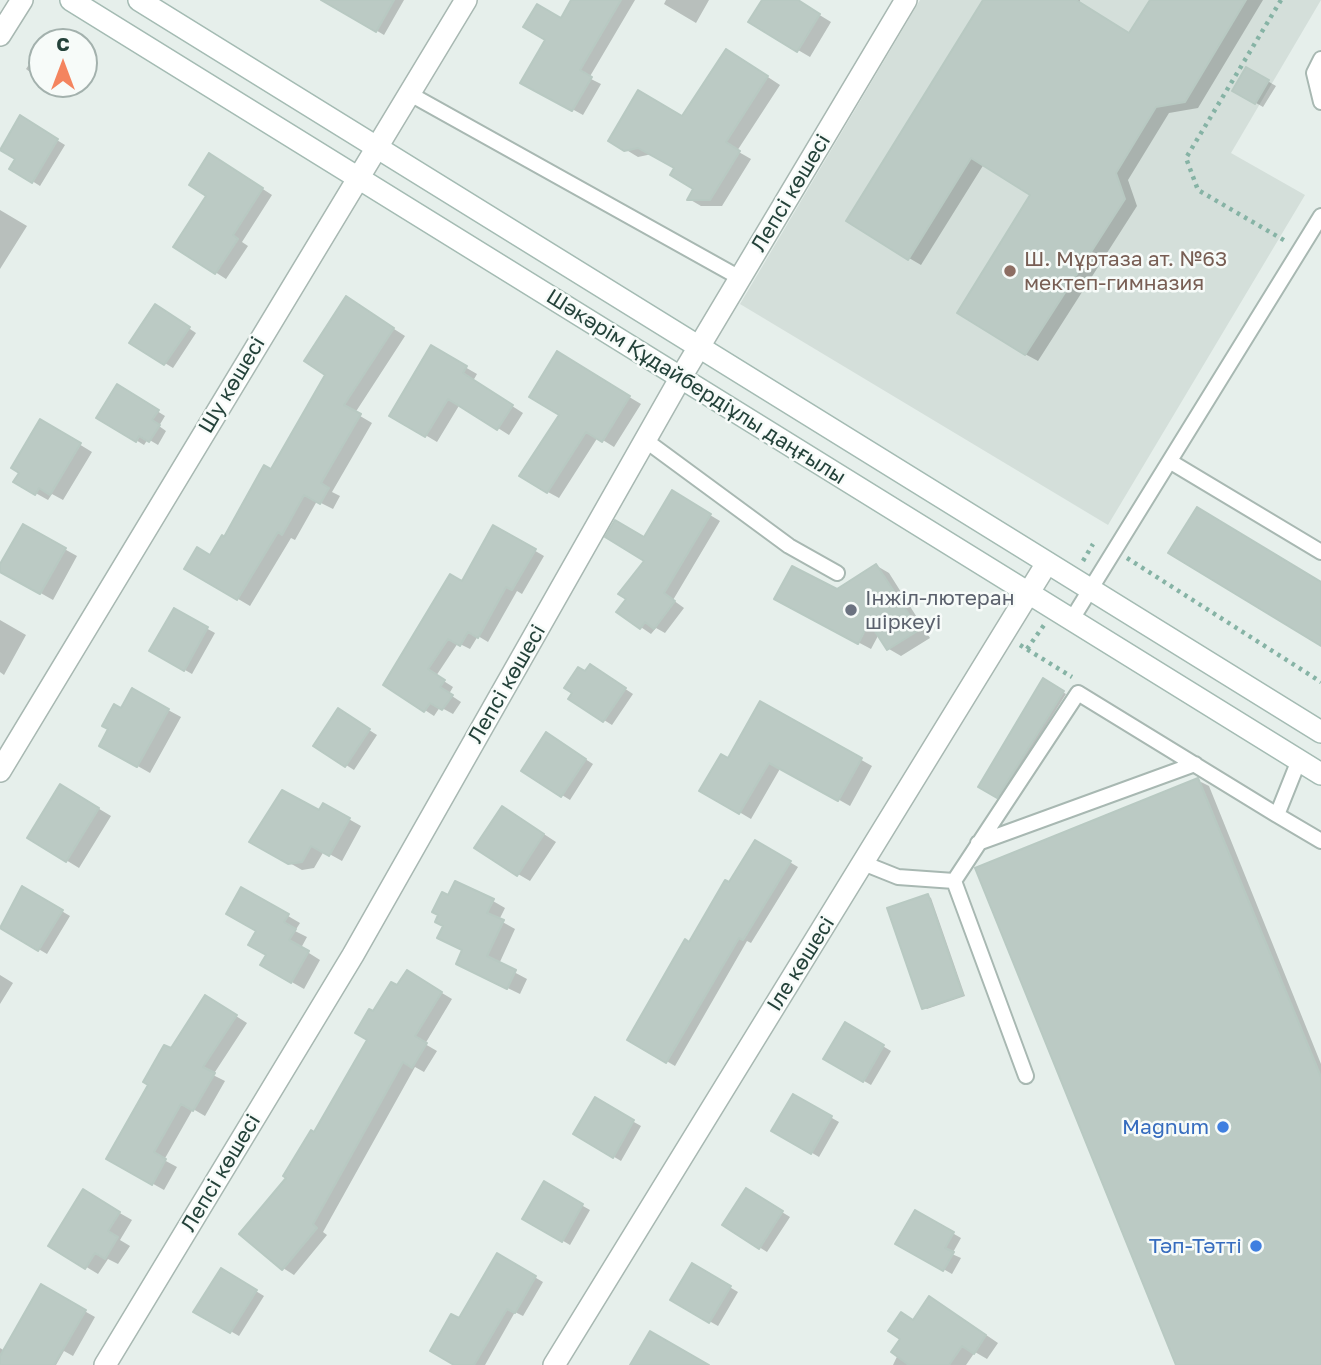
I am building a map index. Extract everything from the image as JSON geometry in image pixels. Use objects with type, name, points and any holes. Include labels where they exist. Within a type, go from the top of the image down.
[{"type":"street","points":[[0,35],[22,0]]},
{"type":"street","name":"Шәкәрім Құдайбердіұлы даңғылы","points":[[71,0],[1321,774]]},
{"type":"street","name":"Шәкәрім Құдайбердіұлы даңғылы","points":[[139,0],[1321,732]]},
{"type":"street","name":"Шу көшесі","points":[[0,771],[466,0]]},
{"type":"street","name":"Лепсі көшесі","points":[[105,1365],[354,955],[681,377],[905,0]]},
{"type":"street","name":"Іле көшесі","points":[[554,1365],[1047,563]]},
{"type":"lane","points":[[1321,59],[1314,73],[1321,102]]},
{"type":"lane","points":[[410,94],[740,278]]},
{"type":"lane","points":[[1072,619],[1321,216]]},
{"type":"lane","points":[[645,440],[789,546],[837,573]]},
{"type":"lane","points":[[1171,461],[1321,552]]},
{"type":"lane","points":[[954,881],[1078,693],[1321,841]]},
{"type":"lane","points":[[1277,815],[1299,760]]},
{"type":"lane","points":[[978,844],[1195,764]]},
{"type":"lane","points":[[863,863],[898,877],[954,881]]},
{"type":"lane","points":[[954,881],[1026,1076]]},
{"type":"path","points":[[1280,0],[1186,158],[1198,190],[1300,250]]},
{"type":"path","points":[[1116,551],[1321,682]]},
{"type":"shaded area","name":"Ш. Мұртаза ат. №63 мектеп-гимназия","points":[[920,0],[1321,0],[1231,153],[1305,195],[1108,525],[740,304]]},
{"type":"building","points":[[321,0],[394,0],[376,32]]},
{"type":"building","points":[[571,0],[621,0],[580,70],[592,77],[572,111],[520,83],[545,40],[523,27],[537,4],[561,18]]},
{"type":"building","points":[[762,0],[798,0],[820,14],[797,52],[748,22]]},
{"type":"building","points":[[983,0],[1076,0],[1129,33],[1150,0],[1246,0],[1185,102],[1156,107],[1116,173],[1125,199],[1025,355],[957,313],[1030,195],[971,158],[908,260],[846,221]]},
{"type":"building","points":[[726,49],[768,76],[726,142],[740,151],[710,200],[687,200],[693,189],[670,175],[674,168],[638,148],[624,151],[608,141],[638,90],[682,116]]},
{"type":"building","points":[[1246,67],[1269,80],[1255,104],[1232,91]]},
{"type":"building","points":[[20,115],[58,139],[32,183],[9,169],[15,159],[0,150]]},
{"type":"building","points":[[209,153],[263,188],[233,235],[238,239],[215,274],[173,247],[206,196],[189,185]]},
{"type":"building","points":[[346,296],[394,328],[344,405],[361,414],[321,483],[329,488],[320,504],[304,495],[282,535],[278,532],[237,600],[184,569],[197,547],[210,555],[222,535],[224,537],[264,465],[271,469],[325,375],[304,361]]},
{"type":"building","points":[[155,304],[190,327],[164,365],[129,343]]},
{"type":"building","points":[[431,345],[467,366],[463,373],[513,405],[497,430],[448,399],[425,437],[389,416]]},
{"type":"building","points":[[557,351],[630,396],[602,442],[586,432],[547,493],[519,476],[559,415],[529,397]]},
{"type":"building","points":[[117,384],[159,410],[152,420],[160,425],[149,442],[139,436],[136,442],[96,418]]},
{"type":"building","points":[[40,419],[81,443],[50,495],[39,488],[35,495],[13,482],[19,473],[11,468]]},
{"type":"building","points":[[672,490],[711,514],[664,593],[675,601],[654,629],[645,622],[640,629],[616,612],[626,599],[618,594],[644,561],[605,537],[615,520],[644,537]]},
{"type":"building","points":[[1197,507],[1321,582],[1321,646],[1168,553]]},
{"type":"building","points":[[23,524],[66,548],[40,594],[0,572],[0,564]]},
{"type":"building","points":[[493,525],[536,549],[512,590],[506,587],[478,638],[468,632],[460,646],[448,639],[428,669],[445,680],[440,687],[453,695],[442,710],[430,703],[424,712],[383,685],[450,574],[462,581]]},
{"type":"building","name":"Інжіл-лютеран шіркеуі","points":[[876,564],[919,630],[887,650],[869,622],[858,644],[774,599],[792,566],[837,589]]},
{"type":"building","points":[[174,608],[208,627],[184,671],[149,651]]},
{"type":"building","points":[[590,664],[626,688],[603,722],[568,699],[572,693],[564,688],[578,667],[585,671]]},
{"type":"building","points":[[1043,678],[1064,691],[997,798],[978,787]]},
{"type":"building","points":[[132,688],[169,709],[137,767],[99,746],[108,729],[102,726],[114,704],[121,708]]},
{"type":"building","points":[[760,701],[862,758],[838,801],[769,763],[739,814],[699,791],[721,754],[728,758]]},
{"type":"building","points":[[338,708],[370,729],[345,767],[313,746]]},
{"type":"building","points":[[546,732],[586,759],[561,797],[521,771]]},
{"type":"building","points":[[1198,778],[1321,1077],[1321,1365],[1176,1365],[975,868]]},
{"type":"building","points":[[60,784],[99,808],[66,862],[27,838]]},
{"type":"building","points":[[282,790],[319,810],[323,803],[350,818],[329,856],[311,846],[302,862],[288,864],[249,842]]},
{"type":"building","points":[[502,806],[544,834],[517,876],[474,848]]},
{"type":"building","points":[[755,840],[791,861],[743,940],[739,938],[666,1063],[627,1040],[685,939],[689,942],[725,880],[729,882]]},
{"type":"building","points":[[455,881],[494,899],[487,913],[504,920],[487,956],[516,970],[507,989],[456,964],[462,950],[437,938],[443,926],[435,922],[438,915],[432,912],[442,892],[448,895]]},
{"type":"building","points":[[22,886],[63,910],[38,951],[0,928]]},
{"type":"building","points":[[241,887],[289,914],[284,922],[296,929],[289,940],[309,951],[291,983],[260,965],[266,955],[248,945],[256,931],[226,914]]},
{"type":"building","points":[[928,894],[963,995],[922,1009],[887,908]]},
{"type":"building","points":[[407,970],[442,992],[415,1036],[427,1043],[412,1068],[403,1062],[313,1224],[317,1228],[282,1270],[239,1234],[286,1178],[283,1176],[311,1130],[314,1132],[367,1040],[355,1033],[369,1009],[373,1011],[391,982],[397,985]]},
{"type":"building","points":[[205,995],[237,1015],[203,1067],[215,1073],[193,1111],[181,1104],[154,1152],[166,1159],[152,1185],[106,1159],[148,1085],[143,1082],[164,1045],[171,1048]]},
{"type":"building","points":[[845,1022],[884,1045],[863,1082],[823,1059]]},
{"type":"building","points":[[793,1094],[832,1116],[811,1154],[771,1131]]},
{"type":"building","points":[[595,1097],[634,1120],[613,1158],[573,1134]]},
{"type":"building","points":[[544,1181],[583,1204],[562,1242],[522,1219]]},
{"type":"building","points":[[746,1188],[783,1211],[759,1249],[722,1225]]},
{"type":"building","points":[[83,1189],[120,1212],[108,1231],[118,1237],[105,1259],[95,1253],[85,1269],[48,1246]]},
{"type":"building","points":[[915,1210],[954,1232],[945,1248],[954,1252],[943,1271],[895,1244]]},
{"type":"building","points":[[497,1253],[536,1276],[515,1313],[507,1309],[474,1365],[454,1365],[430,1351],[451,1314],[459,1318]]},
{"type":"building","points":[[692,1263],[731,1286],[709,1323],[670,1300]]},
{"type":"building","points":[[221,1268],[257,1290],[230,1333],[193,1312]]},
{"type":"building","points":[[41,1284],[86,1310],[54,1365],[0,1365],[0,1356]]},
{"type":"building","points":[[929,1296],[986,1335],[974,1354],[962,1346],[949,1365],[909,1365],[891,1352],[900,1339],[888,1331],[901,1312],[913,1320]]},
{"type":"building","points":[[650,1331],[709,1365],[630,1365]]},
{"type":"place","name":"Ш. Мұртаза ат. №63 мектеп-гимназия","points":[[1010,271]]},
{"type":"place","name":"Інжіл-лютеран шіркеуі","points":[[851,610]]},
{"type":"place","name":"Magnum","points":[[1223,1127]]},
{"type":"place","name":"Тәп-Тәтті","points":[[1256,1246]]}]
